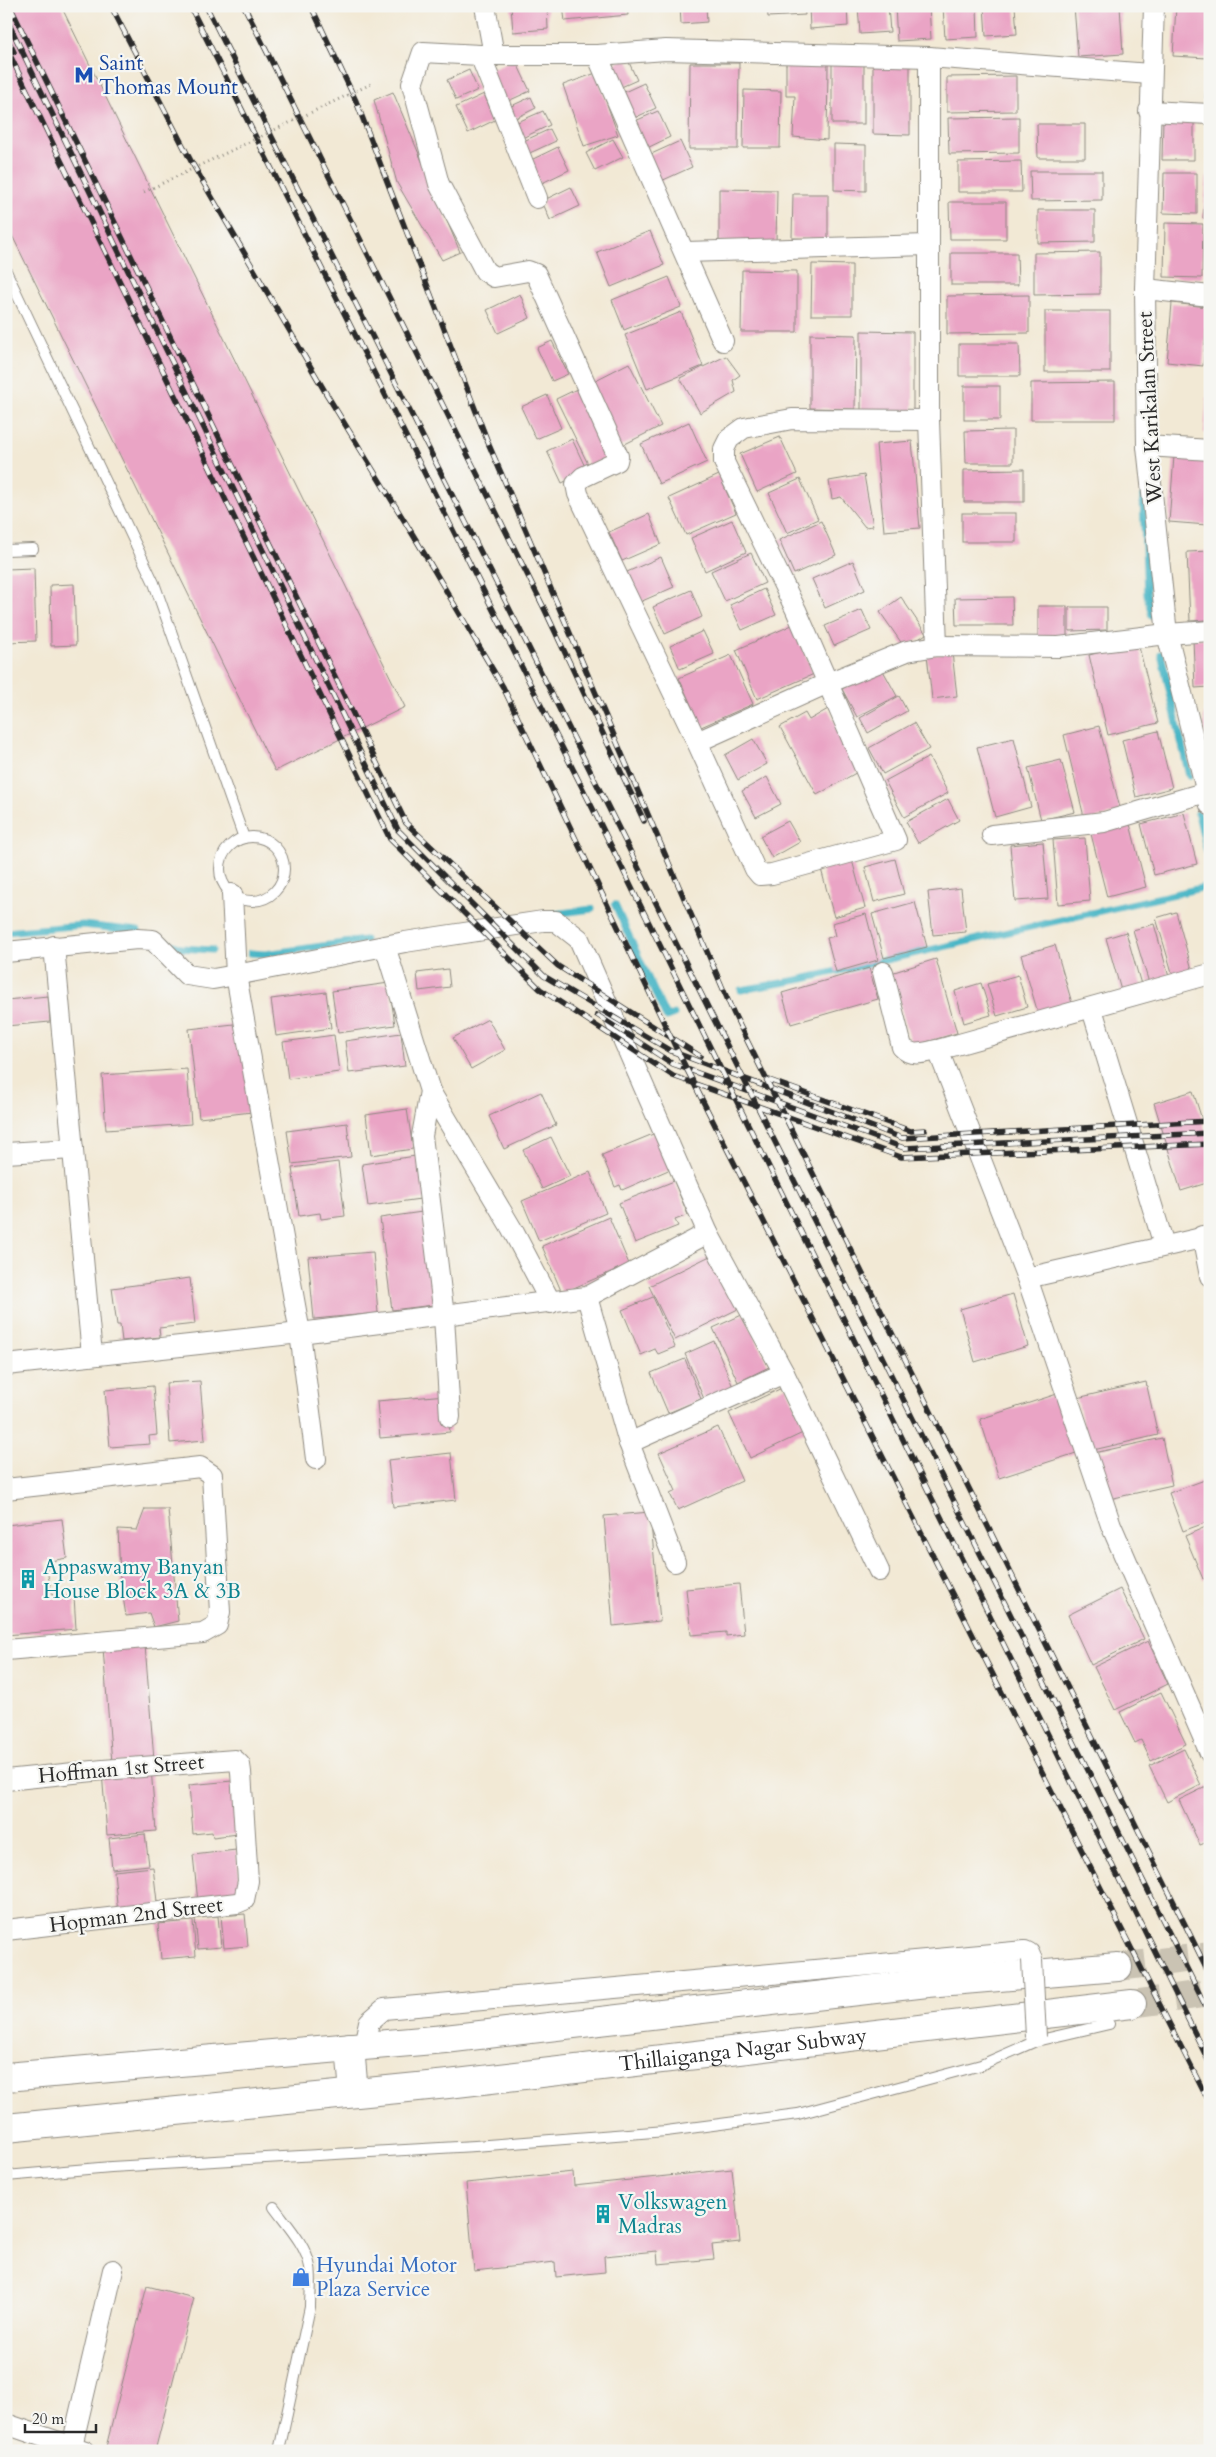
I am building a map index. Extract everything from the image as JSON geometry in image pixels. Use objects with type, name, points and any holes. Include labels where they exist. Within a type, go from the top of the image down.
[{"type":"main road","points":[[6,2077],[445,2040],[927,1983],[1118,1967]]},
{"type":"main road","name":"Thillaiganga Nagar Subway","points":[[6,2128],[448,2084],[1132,2004]]},
{"type":"main road","points":[[354,2093],[357,2046]]},
{"type":"street","points":[[485,6],[487,55],[537,198]]},
{"type":"street","name":"West Karikalan Street","points":[[1154,6],[1150,74],[1145,289],[1147,446],[1168,634],[1209,796]]},
{"type":"street","points":[[929,420],[792,419],[744,428],[729,439],[724,449],[724,462],[796,610],[896,840],[772,874],[760,875],[754,869],[697,742],[578,494],[576,484],[582,477],[617,461],[618,456],[550,304],[536,274],[528,271],[494,277],[485,271],[439,184],[412,84],[423,52],[487,55],[596,55],[666,50],[929,58],[1150,74]]},
{"type":"street","points":[[596,55],[686,252],[723,340]]},
{"type":"street","points":[[929,58],[929,420],[937,646]]},
{"type":"street","points":[[1149,111],[1210,114]]},
{"type":"street","points":[[686,252],[928,245]]},
{"type":"street","points":[[1145,289],[1210,296]]},
{"type":"street","points":[[1147,446],[1210,450]]},
{"type":"street","points":[[697,742],[828,683],[907,651],[937,646],[1058,646],[1210,631]]},
{"type":"street","points":[[992,834],[1104,822],[1209,796]]},
{"type":"street","points":[[232,894],[236,975],[300,1333],[316,1459]]},
{"type":"street","points":[[6,952],[137,939],[153,940],[187,975],[213,979],[384,946],[542,922],[556,921],[567,928],[579,939],[708,1233],[784,1373],[880,1571]]},
{"type":"street","points":[[54,946],[92,1355]]},
{"type":"street","points":[[384,946],[430,1091],[512,1229],[552,1303]]},
{"type":"street","points":[[883,972],[902,1047],[908,1053],[916,1054],[938,1050],[1092,1009],[1210,974]]},
{"type":"street","points":[[1092,1009],[1164,1245]]},
{"type":"street","points":[[938,1050],[1027,1278],[1111,1525],[1210,1753]]},
{"type":"street","points":[[430,1091],[422,1136],[444,1316],[450,1417]]},
{"type":"street","points":[[6,1154],[73,1149]]},
{"type":"street","points":[[6,1365],[300,1333],[587,1298],[708,1233]]},
{"type":"street","points":[[1027,1278],[1206,1236],[1210,1276]]},
{"type":"street","points":[[587,1298],[629,1444],[675,1562]]},
{"type":"street","points":[[629,1444],[784,1373]]},
{"type":"street","points":[[6,1489],[200,1467],[212,1475],[220,1612],[217,1625],[203,1633],[6,1650]]},
{"type":"street","name":"Hoffman 1st Street","points":[[6,1780],[103,1770],[235,1760]]},
{"type":"street","name":"Hopman 2nd Street","points":[[6,1930],[237,1903],[244,1900],[248,1881],[241,1772],[240,1765],[235,1760]]},
{"type":"street","points":[[357,2046],[369,2022],[384,2009],[1025,1951],[1029,1953],[1032,1960],[1036,2039]]},
{"type":"street","points":[[6,2424],[41,2443],[79,2448],[113,2270]]},
{"type":"lane","points":[[6,270],[154,583],[244,838]]},
{"type":"lane","points":[[6,550],[34,549]]},
{"type":"lane","points":[[254,836],[272,844],[279,851],[284,870],[277,889],[270,896],[250,901],[232,894],[222,877],[222,857],[235,842],[244,838],[254,836]]},
{"type":"lane","points":[[6,2176],[130,2166],[475,2146],[703,2126],[798,2114],[981,2065],[1036,2039],[1109,2024]]},
{"type":"lane","points":[[274,2207],[300,2244],[310,2266],[311,2283],[310,2307],[280,2451]]},
{"type":"path","points":[[144,192],[373,83]]},
{"type":"building","points":[[6,6],[61,6],[405,707],[275,771],[6,223]]},
{"type":"building","points":[[511,6],[547,6],[548,29],[513,32]]},
{"type":"building","points":[[563,6],[627,6],[628,15],[565,21]]},
{"type":"building","points":[[636,6],[655,6],[655,8],[636,9]]},
{"type":"building","points":[[680,6],[706,6],[707,22],[681,24]]},
{"type":"building","points":[[767,6],[804,6],[805,15],[768,17]]},
{"type":"building","points":[[809,6],[847,6],[848,26],[810,29]]},
{"type":"building","points":[[858,6],[888,6],[890,32],[860,34]]},
{"type":"building","points":[[895,6],[929,6],[931,39],[897,41]]},
{"type":"building","points":[[943,6],[977,6],[978,37],[945,39]]},
{"type":"building","points":[[984,6],[1015,6],[1017,34],[986,36]]},
{"type":"building","points":[[1074,6],[1120,6],[1123,54],[1078,57]]},
{"type":"building","points":[[1176,6],[1210,6],[1210,44],[1207,58],[1173,56]]},
{"type":"building","points":[[1208,56],[1210,56],[1210,98],[1205,98]]},
{"type":"building","points":[[627,58],[637,80],[619,88],[609,67]]},
{"type":"building","points":[[515,59],[530,91],[504,103],[489,70]]},
{"type":"building","points":[[832,59],[864,59],[864,124],[832,124]]},
{"type":"building","points":[[873,62],[910,62],[910,135],[873,134]]},
{"type":"building","points":[[690,63],[739,63],[738,149],[689,149]]},
{"type":"building","points":[[786,63],[828,64],[827,140],[793,137],[795,96],[786,96]]},
{"type":"building","points":[[469,70],[478,90],[456,100],[447,80]]},
{"type":"building","points":[[596,73],[618,135],[584,146],[563,85]]},
{"type":"building","points":[[1016,76],[1016,111],[947,112],[947,77]]},
{"type":"building","points":[[644,83],[656,108],[632,119],[620,94]]},
{"type":"building","points":[[744,90],[781,91],[780,148],[743,148]]},
{"type":"building","points":[[393,92],[460,252],[442,260],[397,183],[374,100]]},
{"type":"building","points":[[484,94],[495,120],[468,133],[456,107]]},
{"type":"building","points":[[531,97],[536,108],[512,120],[507,108]]},
{"type":"building","points":[[543,111],[550,125],[520,139],[513,124]]},
{"type":"building","points":[[658,111],[670,137],[645,149],[633,122]]},
{"type":"building","points":[[1019,117],[1019,153],[949,154],[948,118]]},
{"type":"building","points":[[1163,118],[1194,118],[1194,160],[1162,160]]},
{"type":"building","points":[[1037,124],[1085,124],[1085,158],[1038,158]]},
{"type":"building","points":[[550,129],[556,141],[523,156],[517,144]]},
{"type":"building","points":[[613,139],[623,157],[595,171],[586,153]]},
{"type":"building","points":[[680,141],[692,167],[659,182],[647,156]]},
{"type":"building","points":[[834,144],[866,145],[866,191],[834,190]]},
{"type":"building","points":[[558,147],[569,170],[540,184],[529,161]]},
{"type":"building","points":[[1021,161],[1022,192],[958,192],[958,162]]},
{"type":"building","points":[[1030,171],[1102,171],[1102,200],[1031,201]]},
{"type":"building","points":[[1164,173],[1197,173],[1197,214],[1163,213]]},
{"type":"building","points":[[1207,177],[1210,177],[1210,219],[1203,218]]},
{"type":"building","points":[[571,187],[580,206],[550,220],[542,201]]},
{"type":"building","points":[[719,189],[777,190],[776,243],[719,242]]},
{"type":"building","points":[[793,194],[828,194],[828,239],[792,238]]},
{"type":"building","points":[[949,202],[1006,202],[1006,239],[950,239]]},
{"type":"building","points":[[1038,210],[1095,210],[1095,242],[1038,243]]},
{"type":"building","points":[[1165,223],[1203,224],[1202,278],[1164,277]]},
{"type":"building","points":[[650,231],[664,265],[611,287],[597,252]]},
{"type":"building","points":[[1100,252],[1100,294],[1034,295],[1034,253]]},
{"type":"building","points":[[951,253],[1017,253],[1018,285],[951,285]]},
{"type":"building","points":[[812,264],[852,265],[852,315],[811,315]]},
{"type":"building","points":[[742,270],[797,271],[797,332],[741,332]]},
{"type":"building","points":[[669,277],[681,307],[624,330],[612,300]]},
{"type":"building","points":[[520,294],[530,318],[498,333],[487,310]]},
{"type":"building","points":[[1029,295],[1029,333],[947,334],[947,296]]},
{"type":"building","points":[[1172,303],[1208,307],[1203,366],[1167,362]]},
{"type":"building","points":[[1045,311],[1110,311],[1110,372],[1045,372]]},
{"type":"building","points":[[681,312],[703,366],[647,389],[625,335]]},
{"type":"building","points":[[861,331],[913,332],[913,412],[861,412]]},
{"type":"building","points":[[810,334],[856,335],[855,409],[810,408]]},
{"type":"building","points":[[552,341],[568,374],[552,381],[537,348]]},
{"type":"building","points":[[959,344],[1019,344],[1020,376],[959,376]]},
{"type":"building","points":[[726,356],[740,375],[733,380],[736,392],[700,413],[680,378]]},
{"type":"building","points":[[629,363],[661,426],[619,447],[588,384]]},
{"type":"building","points":[[1115,382],[1115,420],[1031,420],[1031,383]]},
{"type":"building","points":[[1208,384],[1210,384],[1210,433],[1204,433]]},
{"type":"building","points":[[964,386],[1000,386],[1000,420],[964,420]]},
{"type":"building","points":[[579,388],[613,455],[589,466],[556,399]]},
{"type":"building","points":[[547,395],[561,428],[536,439],[521,407]]},
{"type":"building","points":[[689,422],[707,462],[659,484],[641,444]]},
{"type":"building","points":[[1013,430],[1013,463],[966,463],[965,431]]},
{"type":"building","points":[[780,437],[797,474],[757,492],[740,454]]},
{"type":"building","points":[[572,439],[587,471],[562,483],[547,451]]},
{"type":"building","points":[[912,441],[920,528],[884,531],[876,444]]},
{"type":"building","points":[[1174,456],[1210,459],[1207,525],[1169,522]]},
{"type":"building","points":[[1024,469],[1024,502],[964,502],[964,470]]},
{"type":"building","points":[[719,475],[736,513],[686,535],[669,498]]},
{"type":"building","points":[[864,475],[873,526],[865,527],[841,497],[832,499],[829,481]]},
{"type":"building","points":[[800,479],[818,519],[787,533],[769,493]]},
{"type":"building","points":[[962,513],[1016,513],[1016,542],[962,542]]},
{"type":"building","points":[[649,514],[661,544],[622,561],[609,532]]},
{"type":"building","points":[[732,520],[746,552],[705,571],[691,538]]},
{"type":"building","points":[[821,521],[836,555],[794,574],[779,540]]},
{"type":"building","points":[[1210,551],[1210,625],[1207,625],[1207,620],[1190,621],[1187,552]]},
{"type":"building","points":[[751,553],[765,583],[725,601],[711,571]]},
{"type":"building","points":[[661,557],[674,587],[640,602],[627,572]]},
{"type":"building","points":[[853,561],[865,590],[825,608],[812,579]]},
{"type":"building","points":[[34,568],[36,641],[6,642],[6,569]]},
{"type":"building","points":[[74,584],[76,645],[51,646],[50,585]]},
{"type":"building","points":[[764,589],[776,615],[742,630],[730,605]]},
{"type":"building","points":[[691,590],[702,617],[665,634],[653,607]]},
{"type":"building","points":[[901,597],[926,634],[905,648],[880,612]]},
{"type":"building","points":[[1012,597],[1013,625],[956,625],[955,598]]},
{"type":"building","points":[[1038,606],[1067,606],[1067,638],[1038,638]]},
{"type":"building","points":[[1069,607],[1107,607],[1107,630],[1069,631]]},
{"type":"building","points":[[862,610],[871,630],[834,646],[825,626]]},
{"type":"building","points":[[792,625],[814,674],[757,699],[736,650]]},
{"type":"building","points":[[703,631],[714,654],[680,669],[670,646]]},
{"type":"building","points":[[1210,638],[1210,687],[1195,688],[1193,639]]},
{"type":"building","points":[[1138,643],[1158,723],[1108,735],[1089,655]]},
{"type":"building","points":[[952,652],[957,696],[932,699],[927,655]]},
{"type":"building","points":[[731,655],[753,704],[701,727],[679,678]]},
{"type":"building","points":[[881,667],[897,696],[857,717],[842,689]]},
{"type":"building","points":[[899,696],[907,711],[868,733],[860,718]]},
{"type":"building","points":[[828,709],[861,770],[817,795],[780,727],[805,713],[809,720]]},
{"type":"building","points":[[1204,714],[1210,714],[1210,767],[1206,767]]},
{"type":"building","points":[[914,723],[929,749],[883,774],[869,748]]},
{"type":"building","points":[[1099,726],[1121,812],[1085,821],[1064,735]]},
{"type":"building","points":[[1158,731],[1172,788],[1136,797],[1122,740]]},
{"type":"building","points":[[1014,738],[1031,807],[995,817],[977,747]]},
{"type":"building","points":[[753,739],[767,764],[738,780],[725,755]]},
{"type":"building","points":[[929,757],[948,793],[904,817],[885,781]]},
{"type":"building","points":[[1061,760],[1075,812],[1041,820],[1028,768]]},
{"type":"building","points":[[767,777],[781,804],[756,817],[742,791]]},
{"type":"building","points":[[948,799],[959,820],[918,843],[906,822]]},
{"type":"building","points":[[1184,813],[1197,864],[1154,875],[1141,824]]},
{"type":"building","points":[[788,821],[800,842],[772,858],[760,836]]},
{"type":"building","points":[[1130,824],[1146,887],[1107,897],[1091,834]]},
{"type":"building","points":[[1085,838],[1090,901],[1058,904],[1053,840]]},
{"type":"building","points":[[1043,842],[1048,899],[1015,901],[1010,845]]},
{"type":"building","points":[[895,859],[904,894],[874,902],[865,867]]},
{"type":"building","points":[[852,860],[865,908],[834,917],[821,869]]},
{"type":"building","points":[[961,888],[966,932],[933,935],[928,892]]},
{"type":"building","points":[[915,902],[927,947],[884,958],[872,914]]},
{"type":"building","points":[[1176,912],[1193,973],[1174,979],[1156,918]]},
{"type":"building","points":[[866,914],[878,960],[836,972],[827,938],[835,936],[832,923]]},
{"type":"building","points":[[1154,924],[1169,977],[1149,983],[1133,930]]},
{"type":"building","points":[[1126,932],[1142,988],[1122,994],[1106,938]]},
{"type":"building","points":[[1055,945],[1074,1010],[1040,1020],[1021,955]]},
{"type":"building","points":[[936,959],[957,1033],[912,1046],[891,973]]},
{"type":"building","points":[[869,968],[878,999],[791,1024],[782,993]]},
{"type":"building","points":[[448,969],[450,987],[419,991],[417,973]]},
{"type":"building","points":[[1018,975],[1027,1007],[997,1016],[987,984]]},
{"type":"building","points":[[389,983],[395,1025],[338,1033],[332,991]]},
{"type":"building","points":[[981,983],[991,1015],[964,1023],[955,991]]},
{"type":"building","points":[[326,992],[331,1028],[276,1036],[271,999]]},
{"type":"building","points":[[48,996],[50,1022],[6,1026],[6,1000]]},
{"type":"building","points":[[488,1019],[505,1050],[471,1069],[453,1038]]},
{"type":"building","points":[[243,1023],[252,1112],[199,1118],[189,1029]]},
{"type":"building","points":[[401,1033],[405,1066],[349,1073],[345,1041]]},
{"type":"building","points":[[334,1035],[339,1072],[288,1079],[283,1042]]},
{"type":"building","points":[[187,1069],[191,1124],[106,1130],[102,1075]]},
{"type":"building","points":[[1193,1091],[1210,1145],[1210,1182],[1181,1191],[1154,1103]]},
{"type":"building","points":[[541,1092],[556,1125],[504,1149],[489,1116]]},
{"type":"building","points":[[407,1109],[413,1149],[371,1155],[366,1115]]},
{"type":"building","points":[[347,1123],[351,1157],[292,1164],[287,1131]]},
{"type":"building","points":[[658,1132],[673,1168],[622,1190],[620,1185],[615,1187],[602,1155]]},
{"type":"building","points":[[551,1137],[570,1176],[542,1189],[523,1150]]},
{"type":"building","points":[[422,1155],[428,1198],[368,1206],[362,1164]]},
{"type":"building","points":[[338,1162],[345,1216],[321,1219],[320,1213],[299,1216],[292,1168]]},
{"type":"building","points":[[590,1172],[606,1213],[539,1241],[522,1201]]},
{"type":"building","points":[[674,1181],[688,1215],[675,1220],[678,1226],[635,1243],[619,1203]]},
{"type":"building","points":[[429,1211],[442,1304],[392,1310],[380,1218]]},
{"type":"building","points":[[609,1217],[629,1264],[562,1293],[542,1246]]},
{"type":"building","points":[[373,1252],[378,1313],[314,1319],[308,1257]]},
{"type":"building","points":[[714,1254],[740,1308],[675,1340],[649,1286]]},
{"type":"building","points":[[190,1278],[195,1324],[159,1328],[160,1337],[122,1341],[120,1325],[117,1325],[112,1288]]},
{"type":"building","points":[[1013,1294],[1028,1346],[975,1362],[960,1309]]},
{"type":"building","points":[[653,1297],[675,1347],[658,1354],[655,1349],[641,1355],[622,1310]]},
{"type":"building","points":[[744,1314],[769,1367],[738,1382],[713,1328]]},
{"type":"building","points":[[714,1341],[733,1387],[704,1399],[685,1354]]},
{"type":"building","points":[[685,1359],[701,1399],[668,1413],[651,1373]]},
{"type":"building","points":[[200,1381],[205,1440],[170,1443],[166,1383]]},
{"type":"building","points":[[1146,1382],[1158,1435],[1089,1451],[1077,1398]]},
{"type":"building","points":[[153,1386],[157,1435],[149,1436],[150,1444],[110,1447],[105,1390]]},
{"type":"building","points":[[786,1386],[807,1431],[750,1458],[729,1413]]},
{"type":"building","points":[[1057,1394],[1076,1453],[999,1478],[980,1419]]},
{"type":"building","points":[[446,1395],[450,1432],[380,1438],[377,1401]]},
{"type":"building","points":[[718,1427],[742,1481],[678,1510],[670,1494],[676,1491],[659,1453]]},
{"type":"building","points":[[1162,1438],[1172,1485],[1105,1500],[1094,1453]]},
{"type":"building","points":[[451,1453],[456,1500],[393,1507],[388,1460]]},
{"type":"building","points":[[1210,1478],[1210,1521],[1183,1531],[1169,1493]]},
{"type":"building","points":[[145,1509],[168,1509],[178,1621],[154,1627],[149,1613],[126,1616],[120,1577],[118,1529],[137,1530]]},
{"type":"building","points":[[650,1512],[660,1621],[613,1626],[604,1516]]},
{"type":"building","name":"Appaswamy Banyan House Block 3A & 3B","points":[[62,1519],[67,1558],[45,1562],[53,1598],[74,1596],[76,1629],[6,1635],[6,1525]]},
{"type":"building","points":[[1210,1525],[1210,1576],[1203,1579],[1185,1536]]},
{"type":"building","points":[[739,1584],[744,1634],[726,1636],[726,1632],[691,1635],[686,1589]]},
{"type":"building","points":[[1120,1589],[1144,1639],[1091,1665],[1068,1615]]},
{"type":"building","points":[[1148,1641],[1168,1684],[1115,1710],[1094,1667]]},
{"type":"building","points":[[145,1645],[154,1760],[112,1763],[103,1648]]},
{"type":"building","points":[[1161,1692],[1186,1744],[1151,1761],[1141,1740],[1135,1743],[1120,1712]]},
{"type":"building","points":[[1184,1749],[1201,1785],[1167,1802],[1149,1766]]},
{"type":"building","points":[[151,1768],[156,1831],[107,1835],[102,1772]]},
{"type":"building","points":[[232,1781],[237,1834],[213,1837],[212,1832],[193,1834],[189,1785]]},
{"type":"building","points":[[1210,1785],[1210,1841],[1200,1845],[1179,1800]]},
{"type":"building","points":[[145,1834],[149,1865],[112,1869],[109,1838]]},
{"type":"building","points":[[236,1850],[242,1896],[198,1902],[193,1855]]},
{"type":"building","points":[[153,1867],[158,1910],[118,1914],[114,1871]]},
{"type":"building","points":[[245,1914],[248,1946],[224,1948],[221,1916]]},
{"type":"building","points":[[218,1916],[221,1947],[198,1949],[195,1918]]},
{"type":"building","points":[[193,1921],[196,1956],[161,1959],[158,1924]]},
{"type":"building","name":"Volkswagen Madras","points":[[732,2169],[740,2242],[712,2245],[714,2259],[658,2264],[657,2251],[604,2256],[605,2272],[556,2277],[555,2262],[474,2271],[466,2183],[573,2172],[574,2186]]},
{"type":"building","points":[[147,2286],[194,2298],[155,2451],[105,2451]]},
{"type":"waterway","points":[[1143,497],[1147,594],[1152,616]]},
{"type":"waterway","points":[[1161,654],[1189,776]]},
{"type":"waterway","points":[[1198,814],[1210,864]]},
{"type":"waterway","points":[[741,990],[798,980],[1210,886]]},
{"type":"waterway","points":[[615,905],[666,1017],[674,1014]]},
{"type":"waterway","points":[[554,914],[592,909]]},
{"type":"waterway","points":[[6,932],[83,925],[138,931]]},
{"type":"waterway","points":[[251,953],[265,954],[365,940]]},
{"type":"waterway","points":[[164,941],[181,948],[212,950]]},
{"type":"tunnel","points":[[1118,1967],[1210,1956]]},
{"type":"tunnel","points":[[1132,2004],[1210,1993]]},
{"type":"railway","points":[[10,6],[406,823],[558,966],[700,1056]]},
{"type":"railway","points":[[111,6],[192,163],[327,395],[418,543],[503,687],[676,1048],[1210,2104]]},
{"type":"railway","points":[[190,6],[593,809],[1210,2064]]},
{"type":"railway","points":[[206,6],[516,622],[1210,2015]]},
{"type":"railway","points":[[244,6],[544,608],[644,821]]},
{"type":"railway","points":[[311,6],[356,101],[489,445],[733,1012],[1210,1975]]},
{"type":"railway","points":[[6,18],[398,830],[544,976],[671,1051],[902,1138],[1210,1121]]},
{"type":"railway","points":[[6,36],[14,52]]},
{"type":"railway","points":[[6,47],[390,839],[540,989],[673,1076],[901,1157],[1210,1144]]},
{"type":"railway","points":[[597,1015],[673,1064],[904,1148],[1210,1133]]},
{"type":"railway","points":[[769,1080],[911,1131],[925,1130]]},
{"type":"place","name":"Saint Thomas Mount","points":[[84,75]]},
{"type":"place","name":"Appaswamy Banyan House Block 3A & 3B","points":[[28,1579]]},
{"type":"place","name":"Volkswagen Madras","points":[[603,2214]]},
{"type":"place","name":"Hyundai Motor Plaza Service","points":[[301,2277]]}]
